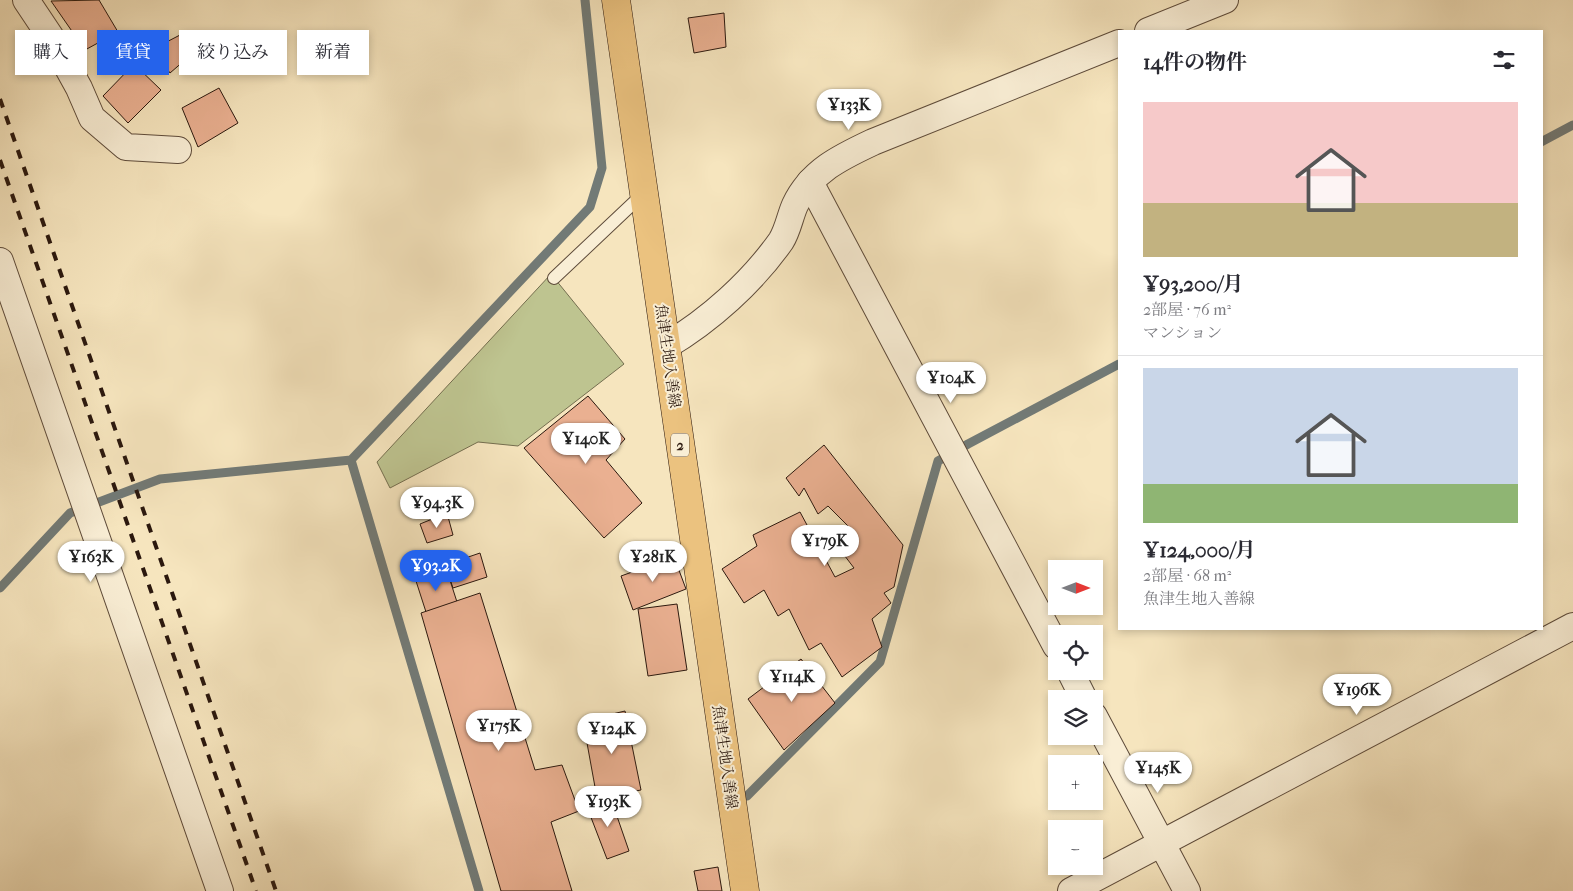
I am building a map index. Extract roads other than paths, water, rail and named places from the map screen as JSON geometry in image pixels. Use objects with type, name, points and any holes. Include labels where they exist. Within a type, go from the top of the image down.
[{"type":"main road","name":"魚津生地入善線","points":[[616,0],[745,891]]},
{"type":"street","points":[[26,0],[52,39],[79,88],[92,118],[126,147],[178,150]]},
{"type":"street","points":[[1150,30],[1225,0]]},
{"type":"street","points":[[666,346],[683,336],[747,283],[782,239],[795,204],[810,182],[834,160],[873,142],[1118,43]]},
{"type":"street","points":[[810,182],[1048,631]]},
{"type":"street","points":[[0,261],[220,891]]},
{"type":"street","points":[[1071,891],[1573,626]]},
{"type":"street","points":[[1103,733],[1187,891]]},
{"type":"lane","points":[[554,278],[644,193]]},
{"type":"waterway","points":[[0,588],[70,513],[160,479],[351,460],[590,207],[602,168],[585,0]]},
{"type":"waterway","points":[[1543,141],[1573,125]]},
{"type":"waterway","points":[[747,796],[880,662],[938,461],[1118,365]]},
{"type":"waterway","points":[[351,460],[479,891]]},
{"type":"railway","points":[[0,99],[276,891]]},
{"type":"railway","points":[[0,160],[256,891]]}]
